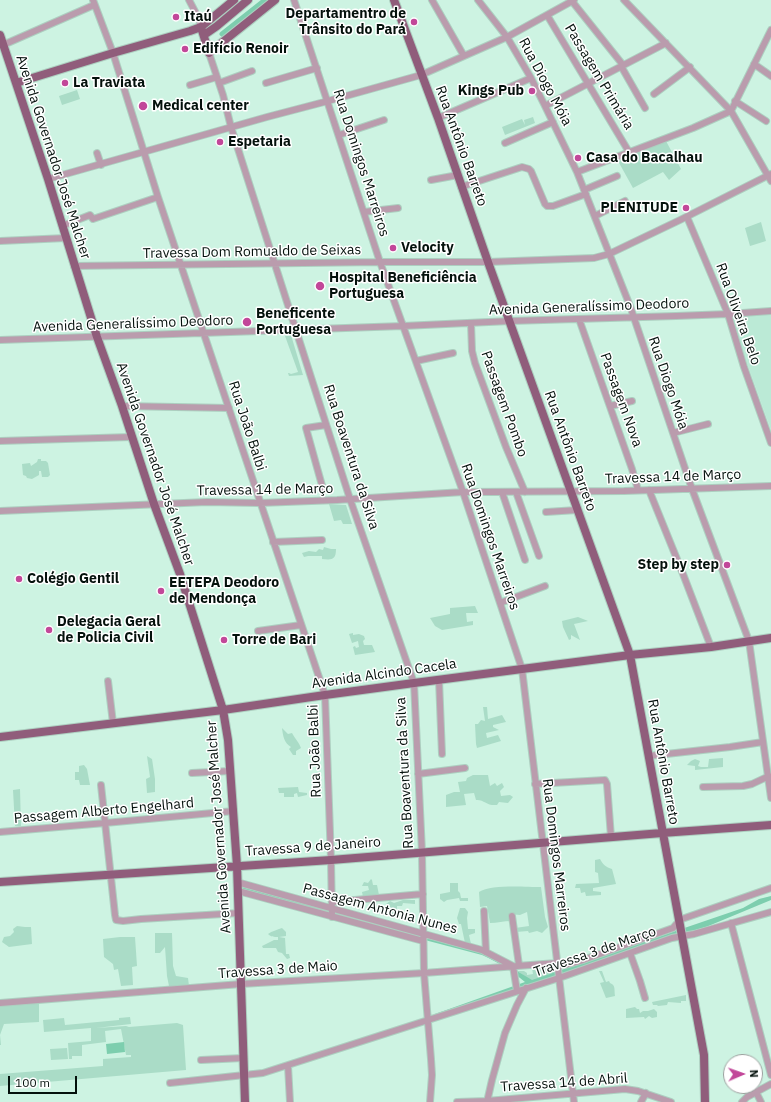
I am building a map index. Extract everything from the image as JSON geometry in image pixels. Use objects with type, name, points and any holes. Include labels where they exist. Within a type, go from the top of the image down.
[{"type":"main road","points":[[202,31],[234,0]]},
{"type":"main road","points":[[229,15],[234,0]]},
{"type":"main road","points":[[16,83],[187,32],[202,31],[217,26],[248,0]]},
{"type":"main road","points":[[209,52],[275,0]]},
{"type":"main road","name":"Rua Antônio Barreto","points":[[394,0],[438,118],[488,262],[630,655],[704,1055],[705,1102]]},
{"type":"main road","name":"Rua Boaventura da Silva","points":[[202,31],[209,52]]},
{"type":"main road","name":"Avenida Governador José Malcher","points":[[0,35],[48,180],[97,338],[122,406],[154,504],[180,574],[223,710],[228,740],[234,811],[245,1102]]},
{"type":"main road","name":"Avenida Alcindo Cacela","points":[[0,737],[223,710],[414,683],[630,655],[711,647],[771,638]]},
{"type":"main road","name":"Travessa 9 de Janeiro","points":[[0,882],[331,860],[771,825]]},
{"type":"street","name":"Rua Boaventura da Silva","points":[[189,0],[199,19],[202,31]]},
{"type":"street","name":"Rua Domingos Marreiros","points":[[294,0],[380,262],[463,492],[522,669],[574,1102]]},
{"type":"street","points":[[432,0],[464,56]]},
{"type":"street","name":"Rua Diogo Móia","points":[[478,0],[507,37],[531,78],[553,122],[577,172],[633,317],[692,489],[749,641],[763,742],[769,772],[771,798]]},
{"type":"street","points":[[48,180],[231,127],[421,75],[507,37],[572,0],[622,66],[645,108]]},
{"type":"street","points":[[624,0],[730,110],[770,177]]},
{"type":"street","points":[[3,45],[94,2]]},
{"type":"street","name":"Rua João Balbi","points":[[94,2],[113,53],[158,197],[325,695],[332,911]]},
{"type":"street","name":"Passagem Primária","points":[[547,15],[629,152]]},
{"type":"street","points":[[577,172],[693,128],[730,110],[771,30]]},
{"type":"street","points":[[545,106],[666,43]]},
{"type":"street","name":"Rua Boaventura da Silva","points":[[209,52],[231,127],[350,499],[414,683],[422,852],[423,941]]},
{"type":"street","points":[[754,64],[771,76]]},
{"type":"street","points":[[266,83],[317,68]]},
{"type":"street","points":[[654,94],[690,68]]},
{"type":"street","points":[[190,85],[218,80],[252,71]]},
{"type":"street","points":[[438,118],[531,78]]},
{"type":"street","points":[[735,101],[766,121]]},
{"type":"street","points":[[339,135],[384,120]]},
{"type":"street","points":[[505,143],[553,122]]},
{"type":"street","points":[[97,153],[101,165]]},
{"type":"street","points":[[462,186],[522,167],[531,171],[545,204],[547,206],[553,206],[617,176]]},
{"type":"street","points":[[431,180],[458,175]]},
{"type":"street","name":"Travessa Dom Romualdo de Seixas","points":[[74,266],[488,262],[594,258],[609,254],[770,177]]},
{"type":"street","points":[[62,226],[90,215],[93,219],[158,197]]},
{"type":"street","points":[[595,216],[625,201]]},
{"type":"street","points":[[364,212],[398,208]]},
{"type":"street","name":"Rua Oliveira Belo","points":[[687,217],[728,314],[744,367],[771,443]]},
{"type":"street","points":[[0,241],[66,238]]},
{"type":"street","name":"Avenida Generalíssimo Deodoro","points":[[0,340],[97,338],[296,329],[728,314],[771,311]]},
{"type":"street","name":"Passagem Nova","points":[[579,319],[638,490]]},
{"type":"street","name":"Passagem Pombo","points":[[471,323],[472,351],[475,363],[524,492]]},
{"type":"street","points":[[416,361],[453,354]]},
{"type":"street","points":[[610,406],[632,402]]},
{"type":"street","points":[[122,406],[229,408]]},
{"type":"street","points":[[673,433],[708,424]]},
{"type":"street","points":[[323,489],[306,428],[326,425]]},
{"type":"street","points":[[0,441],[131,437]]},
{"type":"street","name":"Travessa 14 de Março","points":[[0,511],[207,502],[350,499],[463,492],[649,490],[771,486]]},
{"type":"street","points":[[649,490],[711,647]]},
{"type":"street","points":[[502,492],[526,560]]},
{"type":"street","points":[[516,492],[539,556]]},
{"type":"street","points":[[546,512],[577,510]]},
{"type":"street","points":[[273,542],[322,540]]},
{"type":"street","points":[[500,603],[545,586]]},
{"type":"street","points":[[258,631],[301,625]]},
{"type":"street","points":[[439,680],[442,754]]},
{"type":"street","points":[[108,681],[113,723]]},
{"type":"street","points":[[648,756],[763,742]]},
{"type":"street","points":[[418,774],[465,768]]},
{"type":"street","points":[[192,773],[230,771]]},
{"type":"street","points":[[703,786],[743,786],[752,784],[769,772]]},
{"type":"street","points":[[535,784],[605,780],[607,784],[611,837]]},
{"type":"street","points":[[101,785],[115,918],[120,921],[239,913]]},
{"type":"street","name":"Passagem Alberto Engelhard","points":[[0,832],[234,811]]},
{"type":"street","points":[[238,887],[332,911],[423,941],[432,1075],[430,1102]]},
{"type":"street","name":"Travessa 3 de Março","points":[[558,964],[566,965],[583,960],[673,928],[679,921],[771,888]]},
{"type":"street","points":[[332,911],[423,894]]},
{"type":"street","name":"Passagem Antonia Nunes","points":[[332,911],[423,933],[486,952],[514,968]]},
{"type":"street","points":[[484,911],[486,952]]},
{"type":"street","name":"Travessa 3 de Março","points":[[170,1083],[264,1073],[517,989],[526,988],[672,938],[694,934],[771,912]]},
{"type":"street","points":[[512,916],[514,968],[517,989]]},
{"type":"street","points":[[731,923],[771,1075]]},
{"type":"street","points":[[630,953],[645,998]]},
{"type":"street","name":"Travessa 3 de Maio","points":[[0,1003],[241,984],[496,967],[514,968],[558,964]]},
{"type":"street","points":[[487,1101],[505,1033],[526,988]]},
{"type":"street","points":[[201,1060],[243,1058]]},
{"type":"street","points":[[288,1066],[290,1102]]},
{"type":"street","name":"Travessa 14 de Abril","points":[[457,1102],[487,1101],[625,1089],[646,1093],[671,1102]]},
{"type":"street","points":[[642,1102],[646,1093]]},
{"type":"street","points":[[742,1102],[752,1094]]},
{"type":"shaded area","points":[[77,90],[80,99],[62,105],[59,96]]},
{"type":"shaded area","points":[[533,117],[535,123],[505,135],[502,127],[522,119],[525,125],[524,120]]},
{"type":"shaded area","points":[[666,141],[681,169],[669,180],[663,172],[633,188],[618,161]]},
{"type":"shaded area","points":[[761,222],[766,241],[750,246],[745,228]]},
{"type":"shaded area","points":[[771,311],[771,430],[731,315]]},
{"type":"shaded area","points":[[291,335],[303,375],[289,376],[288,373],[291,374],[298,372],[285,336]]},
{"type":"shaded area","points":[[38,459],[48,463],[50,475],[48,477],[42,477],[41,471],[39,471],[39,475],[32,479],[27,478],[23,475],[22,464],[30,463],[31,466],[37,462]]},
{"type":"shaded area","points":[[329,504],[346,505],[352,524],[343,524],[341,520],[334,521]]},
{"type":"shaded area","points":[[324,547],[336,549],[336,553],[333,558],[322,559],[322,556],[304,557],[302,553],[309,551],[316,552],[319,549],[323,550]]},
{"type":"shaded area","points":[[475,606],[478,613],[466,613],[467,622],[473,621],[473,625],[442,630],[435,626],[430,618],[450,614],[450,608]]},
{"type":"shaded area","points":[[578,617],[588,621],[574,624],[580,640],[571,635],[571,639],[569,640],[562,621]]},
{"type":"shaded area","points":[[353,633],[353,635],[359,634],[364,636],[364,645],[372,645],[375,652],[355,655],[353,647],[359,647],[358,641],[352,643],[349,634]]},
{"type":"shaded area","points":[[483,707],[487,707],[488,719],[502,715],[506,722],[493,725],[493,727],[499,730],[486,733],[487,738],[498,735],[501,741],[477,748],[475,724],[478,724],[481,720],[485,721]]},
{"type":"shaded area","points":[[282,728],[288,734],[292,733],[299,744],[301,748],[296,751],[296,755],[293,755],[289,749],[291,747],[285,741]]},
{"type":"shaded area","points":[[147,756],[152,759],[155,792],[147,793],[146,779],[150,777]]},
{"type":"shaded area","points":[[723,758],[723,767],[695,770],[695,766],[687,765],[695,759],[700,761],[698,766],[708,767],[709,759]]},
{"type":"shaded area","points":[[84,765],[87,769],[90,785],[80,785],[79,780],[75,780],[75,772],[79,772],[79,766]]},
{"type":"shaded area","points":[[473,775],[488,775],[490,786],[495,783],[497,786],[502,783],[504,787],[500,791],[501,796],[510,795],[513,797],[508,803],[499,802],[497,805],[493,805],[481,800],[476,800],[474,793],[464,794],[466,805],[446,807],[446,795],[454,792],[460,792],[458,782],[466,781],[467,778]]},
{"type":"shaded area","points":[[298,787],[299,792],[307,793],[307,795],[298,797],[297,793],[294,794],[294,797],[284,797],[284,793],[279,793],[278,788]]},
{"type":"shaded area","points":[[20,789],[21,826],[15,826],[13,790]]},
{"type":"shaded area","points":[[600,859],[605,866],[612,869],[616,884],[593,888],[593,891],[601,892],[601,895],[586,896],[585,892],[581,893],[580,888],[575,888],[576,884],[599,883],[598,873],[595,872],[595,860]]},
{"type":"shaded area","points":[[371,879],[373,885],[377,885],[379,895],[363,897],[362,892],[369,890],[368,886],[362,886],[364,882],[368,883]]},
{"type":"shaded area","points":[[450,883],[458,883],[458,891],[461,898],[468,898],[468,901],[460,901],[459,898],[444,902],[440,899],[440,894],[450,892]]},
{"type":"shaded area","points":[[238,886],[483,952],[532,980],[743,908],[759,899],[771,896],[771,900],[706,927],[436,1016],[435,1014],[525,982],[505,967],[482,955],[238,891]]},
{"type":"shaded area","points":[[508,886],[541,887],[545,917],[548,927],[542,933],[537,931],[529,933],[528,931],[516,932],[515,928],[529,926],[527,912],[520,915],[509,914],[511,921],[490,923],[487,906],[480,907],[479,892],[484,889]]},
{"type":"shaded area","points":[[403,900],[415,900],[415,904],[403,903],[402,906],[397,906],[397,912],[391,914],[390,917],[387,914],[386,904],[390,901],[394,903]]},
{"type":"shaded area","points":[[460,908],[465,908],[468,912],[468,929],[475,929],[475,933],[469,935],[471,944],[465,943],[461,924],[459,924],[457,918]]},
{"type":"shaded area","points":[[17,926],[31,927],[32,944],[9,947],[2,942],[4,937],[10,936],[14,932],[13,929]]},
{"type":"shaded area","points":[[282,928],[286,932],[286,936],[279,937],[285,938],[286,954],[289,954],[290,958],[287,959],[282,953],[278,952],[276,948],[263,948],[262,946],[274,940],[278,940],[278,937],[268,934]]},
{"type":"shaded area","points":[[155,933],[172,933],[173,966],[176,976],[188,978],[189,986],[169,986],[165,947],[160,953],[155,953]]},
{"type":"shaded area","points":[[135,937],[137,966],[132,967],[133,985],[121,986],[118,969],[114,970],[113,964],[104,957],[103,939]]},
{"type":"shaded area","points":[[555,965],[556,972],[532,981],[517,971],[524,971],[527,975],[533,974],[532,968]]},
{"type":"shaded area","points":[[599,971],[602,971],[606,982],[609,981],[613,985],[615,996],[606,998],[600,983],[604,982]]},
{"type":"shaded area","points":[[686,995],[686,1001],[681,1001],[681,1003],[668,1002],[667,1005],[658,1006],[653,1005],[652,1002]]},
{"type":"shaded area","points":[[39,1000],[39,1022],[4,1024],[0,1035],[0,1003]]},
{"type":"shaded area","points":[[635,1007],[639,1009],[640,1013],[654,1009],[657,1012],[657,1017],[652,1018],[649,1016],[645,1019],[644,1017],[626,1018],[626,1009]]},
{"type":"shaded area","points":[[130,1017],[131,1024],[96,1028],[177,1023],[183,1025],[186,1070],[0,1086],[0,1074],[103,1066],[103,1059],[131,1057],[131,1055],[126,1055],[121,1029],[105,1031],[106,1042],[82,1045],[82,1056],[72,1056],[72,1059],[69,1059],[68,1043],[91,1041],[91,1028],[44,1032],[43,1020],[64,1018],[65,1025],[119,1020],[119,1018]]},
{"type":"shaded area","points":[[124,1042],[125,1052],[107,1054],[106,1044]]},
{"type":"shaded area","points":[[67,1048],[68,1059],[51,1060],[50,1049]]},
{"type":"waterway","points":[[222,34],[265,0]]},
{"type":"place","name":"Itaú","points":[[176,17]]},
{"type":"place","name":"Departamentro de Trânsito do Pará","points":[[414,22]]},
{"type":"place","name":"Edifício Renoir","points":[[185,49]]},
{"type":"place","name":"La Traviata","points":[[65,83]]},
{"type":"place","name":"Kings Pub","points":[[532,91]]},
{"type":"place","name":"Medical center","points":[[143,106]]},
{"type":"place","name":"Espetaria","points":[[220,142]]},
{"type":"place","name":"Casa do Bacalhau","points":[[578,158]]},
{"type":"place","name":"PLENITUDE","points":[[686,208]]},
{"type":"place","name":"Velocity","points":[[393,248]]},
{"type":"place","name":"Hospital Beneficiência Portuguesa","points":[[320,286]]},
{"type":"place","name":"Beneficente Portuguesa","points":[[247,322]]},
{"type":"place","name":"Step by step","points":[[727,565]]},
{"type":"place","name":"Colégio Gentil","points":[[19,579]]},
{"type":"place","name":"EETEPA Deodoro de Mendonça","points":[[161,591]]},
{"type":"place","name":"Delegacia Geral de Policia Civil","points":[[49,630]]},
{"type":"place","name":"Torre de Bari","points":[[224,640]]}]
